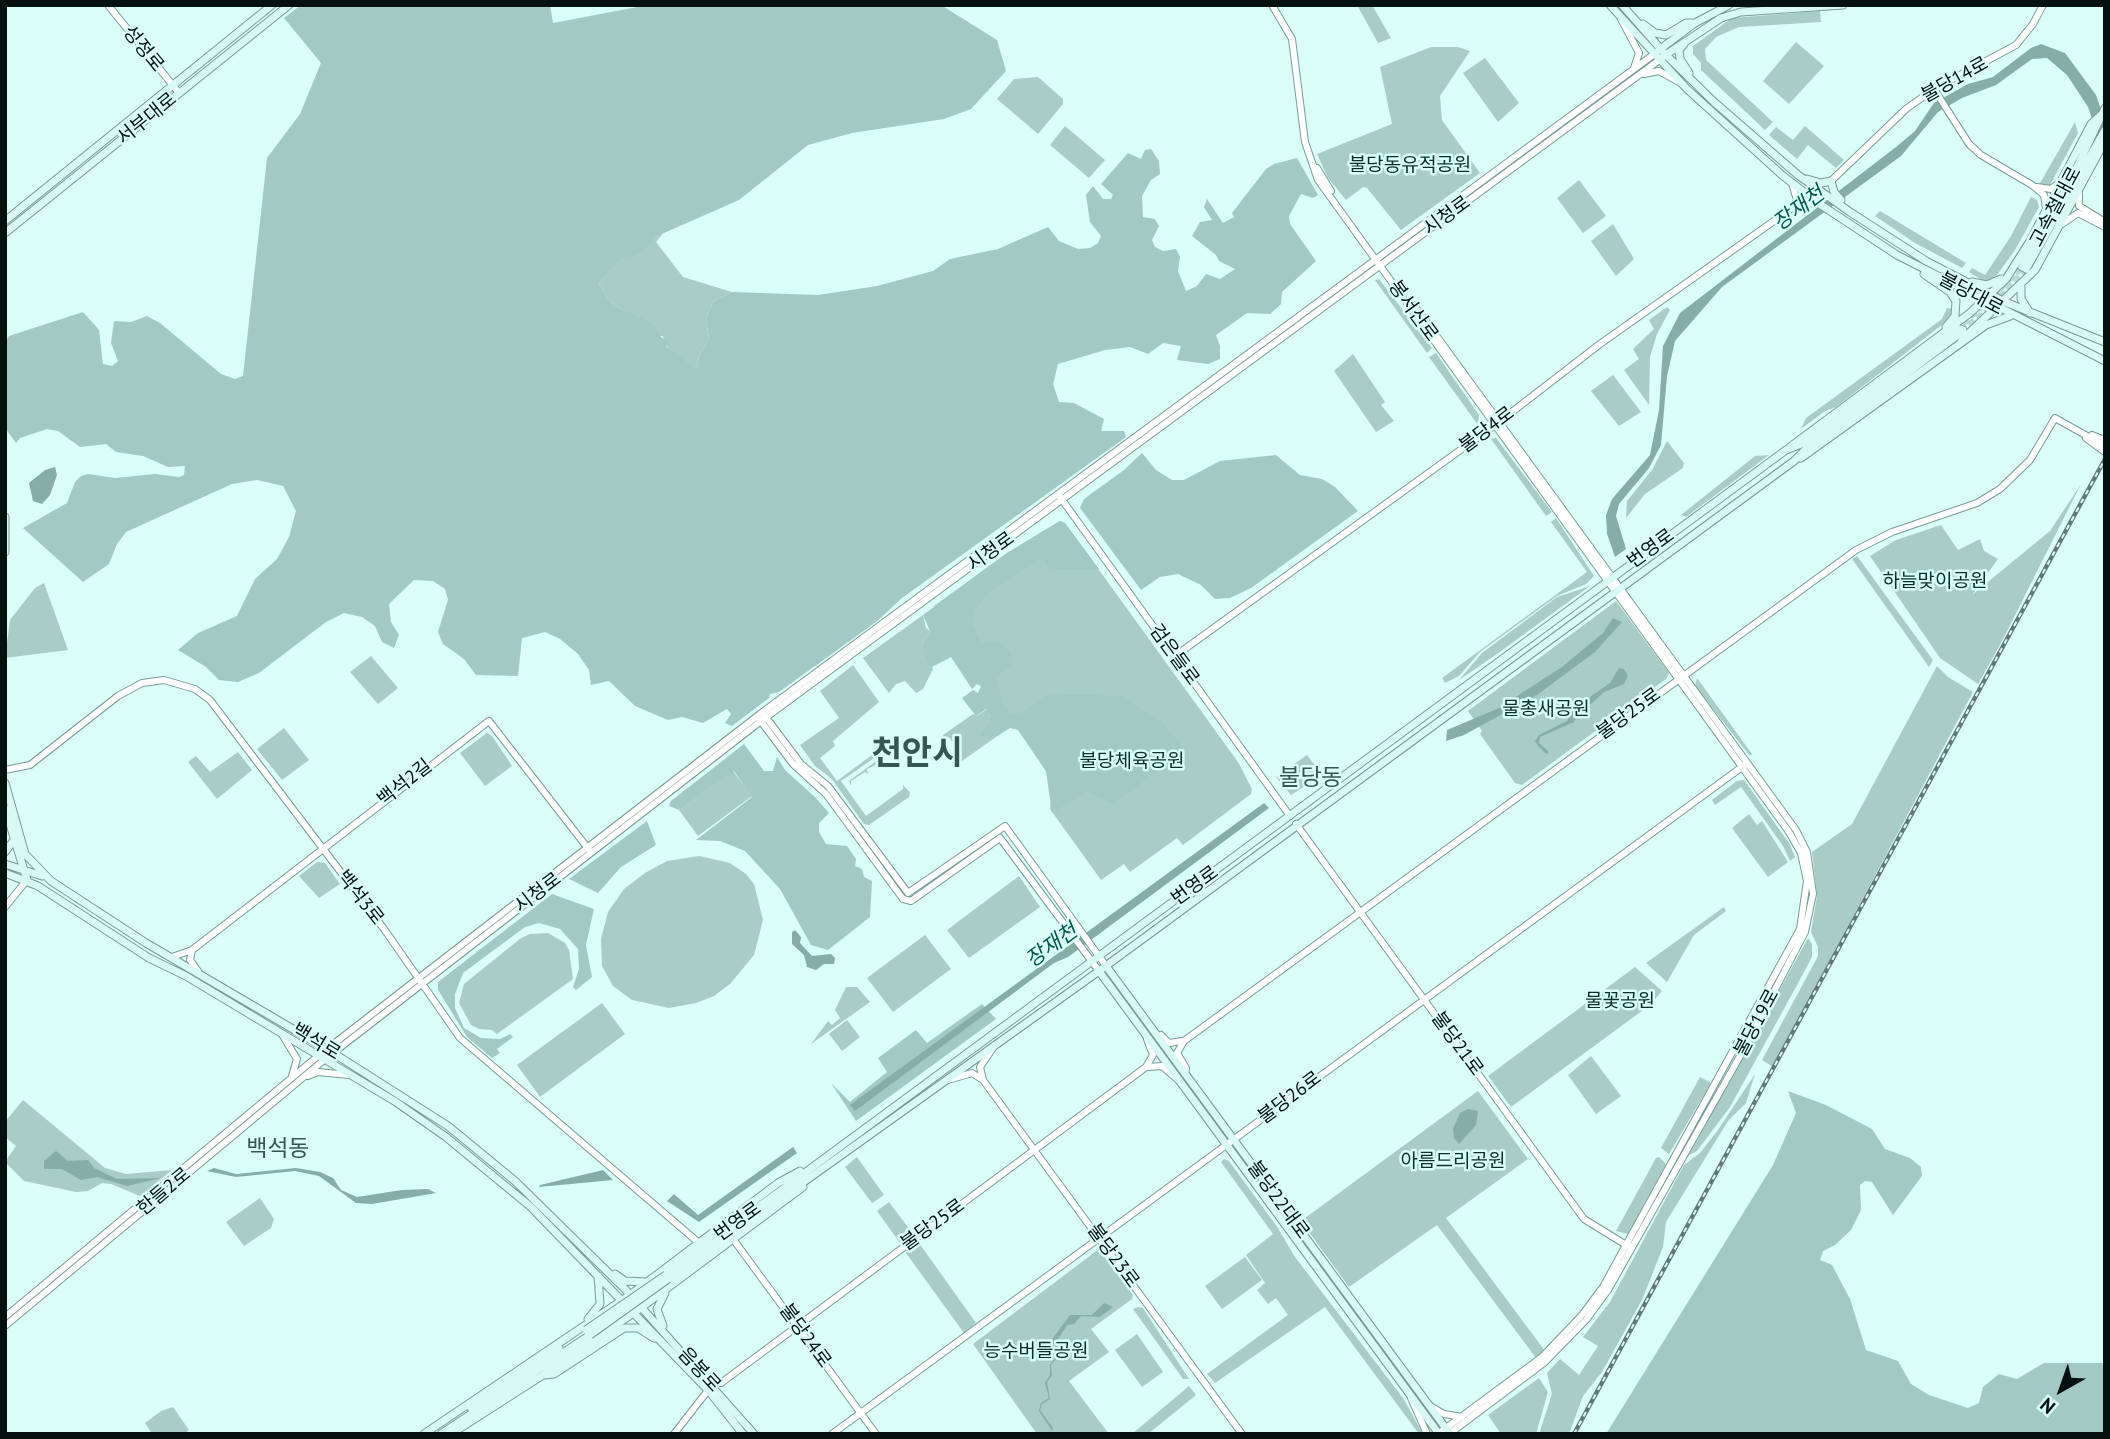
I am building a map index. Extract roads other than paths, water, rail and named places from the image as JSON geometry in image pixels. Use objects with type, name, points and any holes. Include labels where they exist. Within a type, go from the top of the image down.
[{"type":"main road","name":"서부대로","points":[[5,221],[272,5]]},
{"type":"main road","name":"서부대로","points":[[5,233],[289,5]]},
{"type":"main road","points":[[1610,5],[1681,83],[1818,203]]},
{"type":"main road","points":[[1622,5],[1663,52],[1698,86],[1800,176],[1830,194],[1831,181],[1821,183],[1800,176]]},
{"type":"main road","points":[[1663,52],[1695,23],[1729,5]]},
{"type":"main road","points":[[1663,52],[1721,18],[1741,12],[1843,5]]},
{"type":"main road","points":[[1633,17],[1660,34],[1673,32],[1686,23],[1695,23]]},
{"type":"main road","points":[[1688,38],[1680,48],[1680,59],[1698,86]]},
{"type":"main road","name":"시청로","points":[[1656,58],[1663,52]]},
{"type":"main road","points":[[2031,314],[2021,299],[2024,268],[2045,213],[2091,124],[2103,111]]},
{"type":"main road","name":"고속철대로","points":[[2024,268],[2086,151],[2103,111]]},
{"type":"main road","name":"고속철대로","points":[[2024,268],[2090,164],[2105,130]]},
{"type":"main road","points":[[1953,334],[2006,279],[2024,268],[2061,225],[2090,164],[2105,141]]},
{"type":"main road","name":"불당대로","points":[[1830,194],[1883,235],[1958,278],[2031,314],[2105,342]]},
{"type":"main road","name":"불당대로","points":[[1818,203],[1910,262],[2105,361]]},
{"type":"main road","points":[[1910,262],[1950,292],[1956,301],[1953,334]]},
{"type":"main road","points":[[1958,278],[1973,283],[1995,284],[2024,268]]},
{"type":"main road","points":[[1953,334],[1997,308],[2021,287]]},
{"type":"main road","points":[[1953,334],[1995,319],[2015,317]]},
{"type":"main road","name":"번영로","points":[[667,1277],[816,1161],[1099,957],[1786,450],[1801,444],[1953,334]]},
{"type":"main road","name":"번영로","points":[[427,1434],[586,1331],[822,1171],[1794,461],[1953,334]]},
{"type":"main road","points":[[5,517],[5,552]]},
{"type":"main road","name":"백석로","points":[[5,783],[25,854],[51,881],[448,1126],[515,1181],[642,1307]]},
{"type":"main road","points":[[5,808],[26,869]]},
{"type":"main road","points":[[1290,816],[1296,824]]},
{"type":"main road","points":[[5,852],[14,839]]},
{"type":"main road","points":[[25,854],[27,880]]},
{"type":"main road","points":[[5,864],[26,869],[51,881]]},
{"type":"main road","name":"백석로","points":[[5,873],[27,880],[149,958],[186,975],[420,1117],[510,1188],[633,1312]]},
{"type":"main road","name":"불당22대로","points":[[1106,966],[1409,1393],[1444,1433]]},
{"type":"main road","name":"불당22대로","points":[[1099,971],[1178,1080],[1230,1143],[1429,1406],[1444,1433]]},
{"type":"main road","points":[[586,1331],[592,1320],[630,1295],[778,1184],[816,1161]]},
{"type":"main road","points":[[450,1434],[642,1307],[787,1201],[822,1171]]},
{"type":"main road","points":[[600,1265],[625,1281],[647,1282]]},
{"type":"main road","points":[[586,1331],[600,1304],[598,1275]]},
{"type":"main road","points":[[666,1341],[657,1313],[657,1304],[677,1279]]},
{"type":"main road","points":[[647,1282],[648,1291],[659,1294]]},
{"type":"main road","name":"음봉로","points":[[642,1307],[666,1341],[714,1386],[743,1434]]},
{"type":"main road","name":"음봉로","points":[[633,1312],[706,1377],[754,1434]]},
{"type":"main road","points":[[592,1320],[603,1324],[602,1334]]},
{"type":"main road","points":[[543,1375],[554,1374],[624,1328],[638,1328],[666,1341]]},
{"type":"main road","name":"번영로","points":[[442,1434],[586,1331]]},
{"type":"street","name":"성정로","points":[[108,5],[179,93]]},
{"type":"street","name":"봉서산로","points":[[1274,5],[1292,39],[1306,142],[1318,180],[1380,261],[1616,589]]},
{"type":"street","name":"불당14로","points":[[1831,181],[1906,109],[1934,89],[2015,45],[2026,35],[2043,5]]},
{"type":"street","points":[[1620,17],[1639,52],[1633,74],[1653,71],[1681,83]]},
{"type":"street","name":"시청로","points":[[321,1058],[762,717],[1656,58]]},
{"type":"street","points":[[1934,89],[1961,135],[1981,155],[2044,195],[2045,213]]},
{"type":"street","points":[[2032,185],[2051,189],[2064,178]]},
{"type":"street","points":[[1792,183],[1798,204],[1818,203]]},
{"type":"street","points":[[2080,188],[2077,202],[2086,214],[2105,224]]},
{"type":"street","name":"불당4로","points":[[1175,656],[1497,423],[1600,344],[1798,204]]},
{"type":"street","points":[[2061,225],[2074,214],[2086,214]]},
{"type":"street","name":"불당25로","points":[[1184,1041],[1856,550],[1900,528],[1977,503],[2000,489],[2030,460],[2054,418],[2077,430]]},
{"type":"street","points":[[2077,430],[2105,440]]},
{"type":"street","points":[[2077,430],[2105,446]]},
{"type":"street","points":[[2077,430],[2105,452]]},
{"type":"street","name":"검은들로","points":[[1060,497],[1290,816]]},
{"type":"street","name":"불당19로","points":[[1444,1433],[1533,1368],[1586,1320],[1752,1035],[1805,932],[1810,914],[1813,894],[1807,852],[1796,830],[1616,589]]},
{"type":"street","name":"백석3로","points":[[5,770],[30,765],[129,689],[155,680],[181,683],[210,700],[460,1038],[699,1243]]},
{"type":"street","points":[[762,717],[793,764],[826,794],[907,901],[911,901],[1000,838],[1099,971]]},
{"type":"street","points":[[762,717],[801,764],[828,786],[908,893],[1005,826],[1106,966]]},
{"type":"street","name":"백석2길","points":[[172,957],[192,950],[489,721],[590,850]]},
{"type":"street","name":"불당26로","points":[[832,1434],[1745,765]]},
{"type":"street","name":"불당21로","points":[[1296,824],[1584,1219],[1630,1247]]},
{"type":"street","points":[[1016,859],[1020,852],[1033,865]]},
{"type":"street","points":[[1024,871],[1038,883],[1043,883],[1044,879]]},
{"type":"street","points":[[5,907],[27,880]]},
{"type":"street","points":[[192,950],[190,960],[198,971]]},
{"type":"street","points":[[1154,1032],[1169,1043],[1184,1041]]},
{"type":"street","points":[[282,1034],[297,1059],[291,1077]]},
{"type":"street","points":[[1146,1067],[1153,1055],[1147,1037]]},
{"type":"street","points":[[1184,1041],[1177,1053],[1185,1068],[1185,1074]]},
{"type":"street","points":[[983,1080],[980,1067],[995,1045]]},
{"type":"street","name":"한들2로","points":[[5,1317],[291,1077],[321,1058]]},
{"type":"street","name":"한들2로","points":[[5,1326],[303,1078],[321,1058]]},
{"type":"street","points":[[1146,1067],[1162,1066],[1178,1080]]},
{"type":"street","name":"불당25로","points":[[674,1434],[714,1386],[1146,1067]]},
{"type":"street","points":[[303,1078],[318,1072],[352,1076]]},
{"type":"street","points":[[948,1080],[957,1079],[965,1073],[983,1080]]},
{"type":"street","name":"불당23로","points":[[983,1080],[1242,1434]]},
{"type":"street","name":"불당24로","points":[[733,1239],[876,1434]]},
{"type":"street","name":"불당19로","points":[[1444,1433],[1533,1368]]},
{"type":"street","points":[[1409,1393],[1427,1434]]},
{"type":"street","points":[[1429,1406],[1444,1414],[1464,1416]]},
{"type":"tunnel","points":[[1955,331],[2022,267]]},
{"type":"tunnel","points":[[1961,332],[1990,308],[2026,269]]},
{"type":"railway","points":[[1574,1434],[2105,459]]},
{"type":"district","name":"천안시","points":[[917,755]]},
{"type":"district","name":"불당동","points":[[1311,778]]},
{"type":"district","name":"백석동","points":[[278,1149]]},
{"type":"park label","name":"불당동유적공원","points":[[1410,166]]},
{"type":"park label","name":"하늘맞이공원","points":[[1935,582]]},
{"type":"park label","name":"물총새공원","points":[[1546,710]]},
{"type":"park label","name":"불당체육공원","points":[[1132,762]]},
{"type":"park label","name":"물꽃공원","points":[[1620,1002]]},
{"type":"park label","name":"아름드리공원","points":[[1453,1162]]},
{"type":"park label","name":"능수버들공원","points":[[1036,1352]]},
{"type":"water label","name":"장재천","points":[[1799,209]]},
{"type":"water label","name":"장재천","points":[[1052,946]]}]
